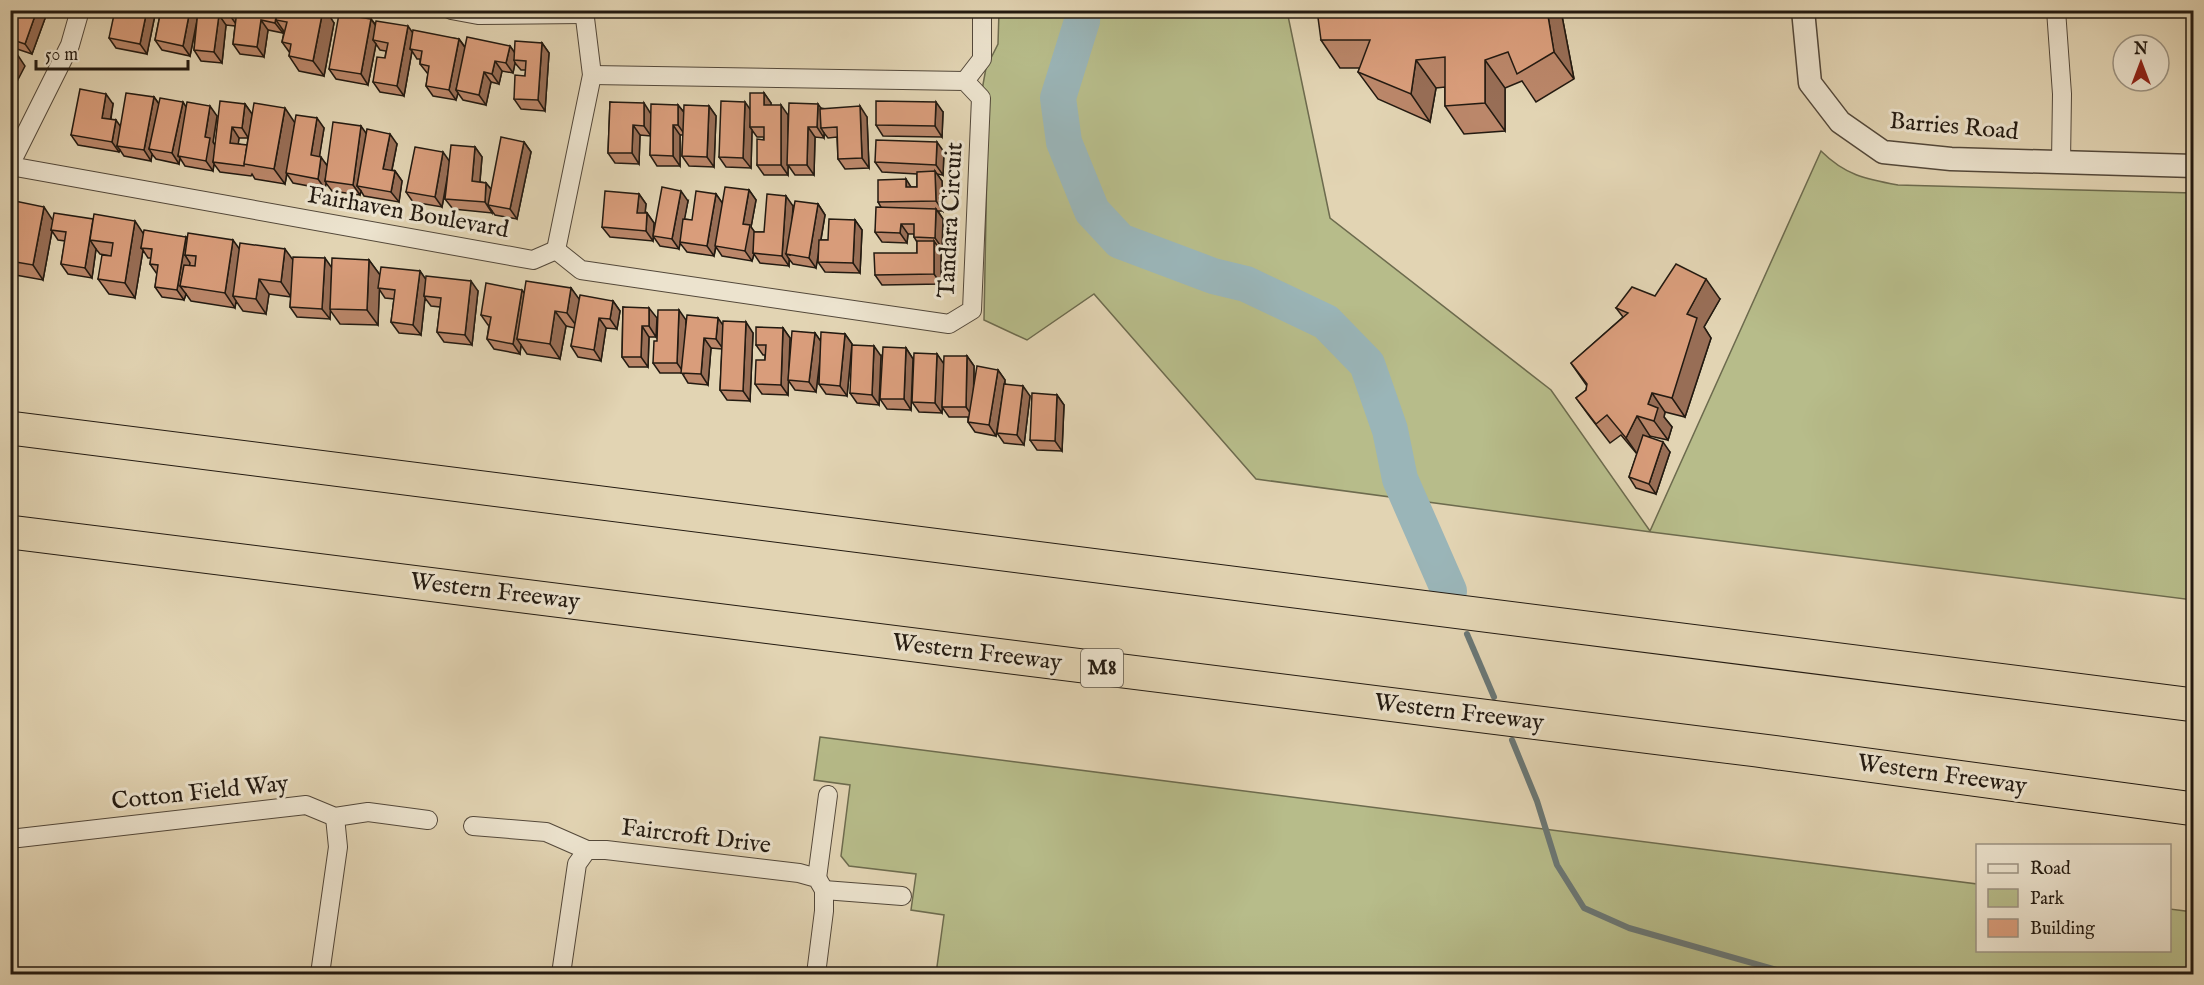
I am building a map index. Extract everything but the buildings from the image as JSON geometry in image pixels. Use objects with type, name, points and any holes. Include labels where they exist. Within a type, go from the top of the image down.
[{"type":"highway","points":[[10,428],[2193,705]]},
{"type":"highway","name":"Western Freeway","points":[[10,532],[1756,750],[2193,809]]},
{"type":"street","points":[[10,165],[70,45],[80,10]]},
{"type":"street","points":[[451,10],[478,15],[584,12],[592,75],[556,250]]},
{"type":"street","points":[[592,75],[965,81],[982,59],[982,10]]},
{"type":"street","name":"Barries Road","points":[[1803,10],[1810,83],[1840,122],[1883,152],[1951,159],[2193,166]]},
{"type":"street","points":[[2056,10],[2062,94],[2061,162]]},
{"type":"street","name":"Tandara Circuit","points":[[556,250],[581,270],[949,324],[972,310],[981,98],[965,81]]},
{"type":"street","name":"Fairhaven Boulevard","points":[[10,165],[532,260],[556,250]]},
{"type":"street","points":[[816,975],[824,911],[821,884],[828,795]]},
{"type":"street","name":"Cotton Field Way","points":[[10,838],[306,805],[335,817]]},
{"type":"street","points":[[320,975],[338,847],[335,817],[368,812],[428,820]]},
{"type":"street","name":"Faircroft Drive","points":[[473,826],[546,832],[587,850],[606,850],[765,869],[821,884],[902,896]]},
{"type":"street","points":[[561,975],[577,864],[587,850]]},
{"type":"green space","points":[[999,11],[1287,11],[1330,218],[1551,390],[1650,531],[1821,151],[1839,166],[1856,175],[1898,185],[2193,193],[2193,600],[1651,532],[1256,479],[1094,294],[1027,340],[984,320],[988,109],[982,90],[986,68],[998,44]]},
{"type":"green space","points":[[820,737],[1976,884],[1976,952],[2171,952],[2171,909],[2193,912],[2193,974],[936,974],[944,915],[911,910],[916,874],[849,866],[841,856],[850,785],[814,780]]},
{"type":"waterway","points":[[1083,10],[1082,21],[1058,98],[1064,142],[1092,211],[1120,241],[1213,276],[1246,284],[1326,322],[1367,364],[1390,430],[1400,479],[1449,591]]},
{"type":"waterway","points":[[1467,634],[1494,697]]},
{"type":"waterway","points":[[1512,740],[1537,801],[1557,865],[1584,908],[1629,928],[1791,974]]},
{"type":"waterway","points":[[2187,974],[2194,955]]}]
